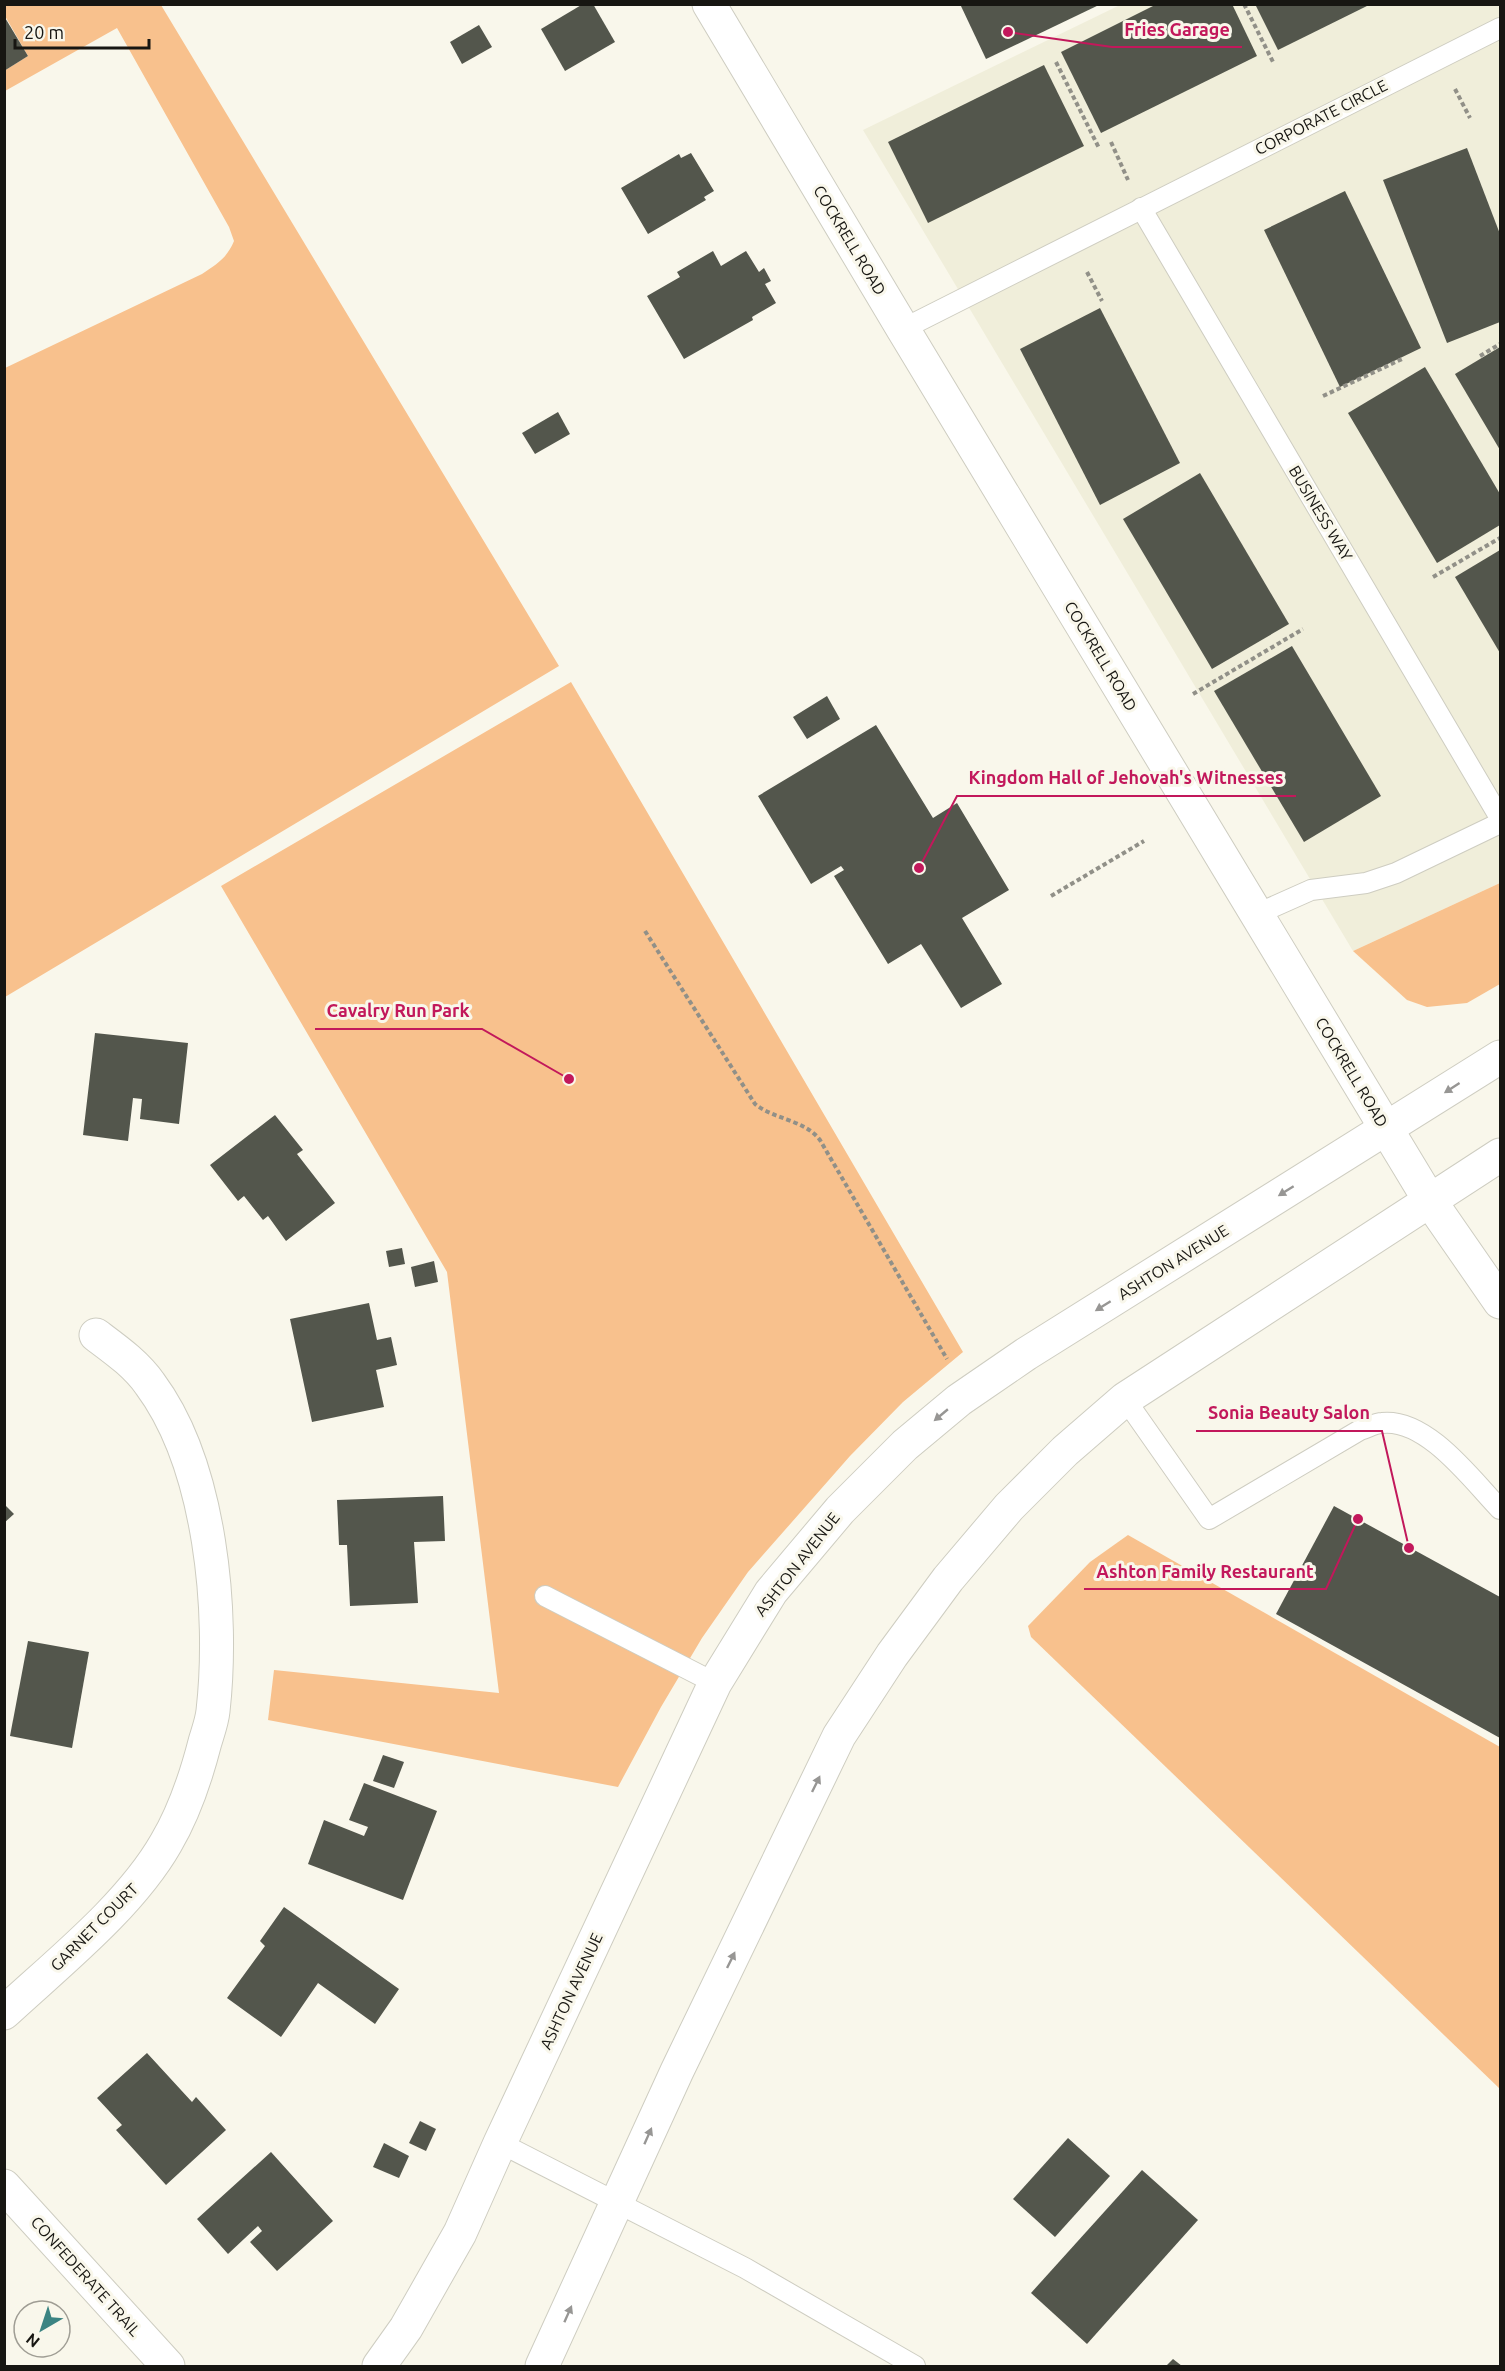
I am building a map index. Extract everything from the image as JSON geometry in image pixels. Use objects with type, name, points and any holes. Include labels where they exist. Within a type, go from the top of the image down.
[{"type":"street","name":"COCKRELL ROAD","points":[[709,4],[1430,1201],[1497,1291]]},
{"type":"street","name":"ASHTON AVENUE","points":[[379,2367],[406,2328],[460,2233],[715,1683],[771,1592],[840,1510],[905,1445],[968,1394],[1036,1347],[1500,1056]]},
{"type":"street","points":[[542,2367],[677,2072],[839,1736],[892,1654],[948,1579],[1017,1499],[1065,1451],[1125,1399],[1500,1155]]},
{"type":"street","name":"GARNET COURT","points":[[4,2013],[129,1895],[166,1844],[194,1786],[213,1713],[218,1620],[208,1532],[188,1460],[173,1423],[150,1384],[126,1357],[96,1335]]},
{"type":"street","name":"CONFEDERATE TRAIL","points":[[4,2186],[168,2367]]},
{"type":"lane","name":"CORPORATE CIRCLE","points":[[903,329],[1500,29]]},
{"type":"lane","name":"BUSINESS WAY","points":[[1141,208],[1500,818]]},
{"type":"lane","points":[[1257,914],[1311,890],[1366,883],[1396,873],[1500,823]]},
{"type":"lane","points":[[1125,1399],[1209,1519],[1360,1430],[1382,1423],[1406,1426],[1434,1441],[1500,1509]]},
{"type":"lane","points":[[545,1596],[715,1683]]},
{"type":"lane","points":[[500,2143],[745,2268],[915,2367]]},
{"type":"path","points":[[1244,4],[1273,62]]},
{"type":"path","points":[[1056,62],[1098,148]]},
{"type":"path","points":[[1111,142],[1141,208]]},
{"type":"path","points":[[1480,356],[1500,344]]},
{"type":"path","points":[[1323,396],[1402,359]]},
{"type":"path","points":[[1433,577],[1500,538]]},
{"type":"path","points":[[1193,694],[1303,629]]},
{"type":"path","points":[[1051,896],[1144,841]]},
{"type":"path","points":[[645,931],[754,1104],[816,1135],[968,1394]]},
{"type":"path","points":[[820,1157],[827,1153]]},
{"type":"path","points":[[921,1327],[927,1323]]},
{"type":"shaded area","points":[[5,5],[161,5],[559,666],[5,997],[5,368],[202,274],[225,256],[234,241],[229,227],[117,28],[5,91],[4,71],[28,56],[5,16]]},
{"type":"shaded area","points":[[1120,5],[1500,5],[1500,883],[1353,951],[863,130]]},
{"type":"shaded area","points":[[571,682],[963,1352],[903,1402],[850,1456],[748,1572],[702,1638],[661,1707],[618,1787],[268,1720],[274,1670],[499,1693],[447,1272],[221,886]]},
{"type":"shaded area","points":[[1500,883],[1500,984],[1467,1003],[1427,1007],[1407,1000],[1353,951]]},
{"type":"shaded area","points":[[1128,1535],[1500,1747],[1500,2089],[1031,1637],[1028,1626],[1090,1562]]},
{"type":"building","points":[[583,4],[593,4],[615,42],[565,71],[541,29]]},
{"type":"building","points":[[960,4],[1101,4],[986,59]]},
{"type":"building","points":[[1157,4],[1232,4],[1257,56],[1101,133],[1061,52]]},
{"type":"building","points":[[1255,4],[1371,4],[1278,50]]},
{"type":"building","points":[[4,16],[28,56],[4,71]]},
{"type":"building","points":[[479,25],[492,47],[462,64],[450,42]]},
{"type":"building","points":[[1044,65],[1084,146],[928,223],[888,142]]},
{"type":"building","points":[[1467,148],[1500,234],[1500,322],[1447,343],[1383,180]]},
{"type":"building","points":[[691,153],[714,191],[704,197],[706,200],[648,234],[621,188],[679,154],[681,158]]},
{"type":"building","points":[[1345,191],[1421,348],[1340,387],[1264,230]]},
{"type":"building","points":[[713,251],[721,266],[746,251],[759,272],[764,268],[771,281],[765,284],[776,303],[752,317],[753,320],[684,359],[647,296],[680,277],[677,272]]},
{"type":"building","points":[[1100,308],[1180,463],[1100,505],[1020,349]]},
{"type":"building","points":[[1500,347],[1500,450],[1455,374]]},
{"type":"building","points":[[1425,367],[1500,494],[1500,525],[1437,563],[1348,413]]},
{"type":"building","points":[[558,412],[570,434],[535,454],[522,433]]},
{"type":"building","points":[[1200,473],[1289,624],[1212,669],[1123,519]]},
{"type":"building","points":[[1500,550],[1500,653],[1455,577]]},
{"type":"building","points":[[1292,646],[1381,796],[1304,842],[1214,691]]},
{"type":"building","points":[[827,696],[840,719],[807,739],[793,717]]},
{"type":"building","points":[[876,725],[933,818],[957,803],[1009,890],[962,918],[1002,984],[961,1008],[921,944],[888,964],[834,876],[844,870],[841,866],[811,884],[758,796]]},
{"type":"building","points":[[95,1033],[188,1043],[179,1124],[140,1119],[142,1099],[133,1098],[128,1141],[83,1135]]},
{"type":"building","points":[[275,1115],[303,1150],[297,1154],[335,1203],[286,1241],[268,1216],[263,1220],[244,1196],[238,1201],[210,1165]]},
{"type":"building","points":[[402,1248],[405,1264],[389,1267],[386,1251]]},
{"type":"building","points":[[434,1261],[438,1282],[415,1287],[411,1267]]},
{"type":"building","points":[[369,1303],[377,1340],[391,1337],[397,1365],[376,1370],[384,1407],[312,1422],[290,1319]]},
{"type":"building","points":[[443,1496],[445,1541],[414,1542],[418,1603],[350,1606],[347,1545],[339,1545],[337,1500]]},
{"type":"building","points":[[4,1504],[14,1514],[4,1523]]},
{"type":"building","points":[[1334,1506],[1500,1597],[1500,1738],[1276,1614]]},
{"type":"building","points":[[28,1641],[89,1652],[72,1748],[10,1736]]},
{"type":"building","points":[[383,1755],[404,1762],[394,1788],[373,1781]]},
{"type":"building","points":[[364,1783],[437,1811],[403,1900],[308,1864],[324,1820],[364,1836],[368,1827],[349,1820]]},
{"type":"building","points":[[284,1907],[399,1989],[375,2024],[318,1983],[281,2037],[227,1998],[265,1946],[260,1941]]},
{"type":"building","points":[[147,2053],[192,2102],[196,2097],[226,2130],[166,2185],[116,2130],[122,2125],[97,2098]]},
{"type":"building","points":[[420,2121],[436,2129],[426,2151],[409,2143]]},
{"type":"building","points":[[1068,2138],[1110,2176],[1055,2237],[1013,2199]]},
{"type":"building","points":[[384,2143],[409,2156],[399,2178],[373,2167]]},
{"type":"building","points":[[271,2152],[333,2221],[277,2271],[250,2242],[262,2231],[258,2226],[228,2254],[197,2219]]},
{"type":"building","points":[[1142,2170],[1198,2220],[1087,2344],[1031,2293]]},
{"type":"building","points":[[1173,2359],[1182,2366],[1166,2366]]},
{"type":"place","name":"Fries Garage","points":[[1008,32]]},
{"type":"place","name":"Kingdom Hall of Jehovah's Witnesses","points":[[919,868]]},
{"type":"place","name":"Cavalry Run Park","points":[[569,1079]]},
{"type":"place","name":"Ashton Family Restaurant","points":[[1358,1519]]},
{"type":"place","name":"Sonia Beauty Salon","points":[[1409,1548]]}]
